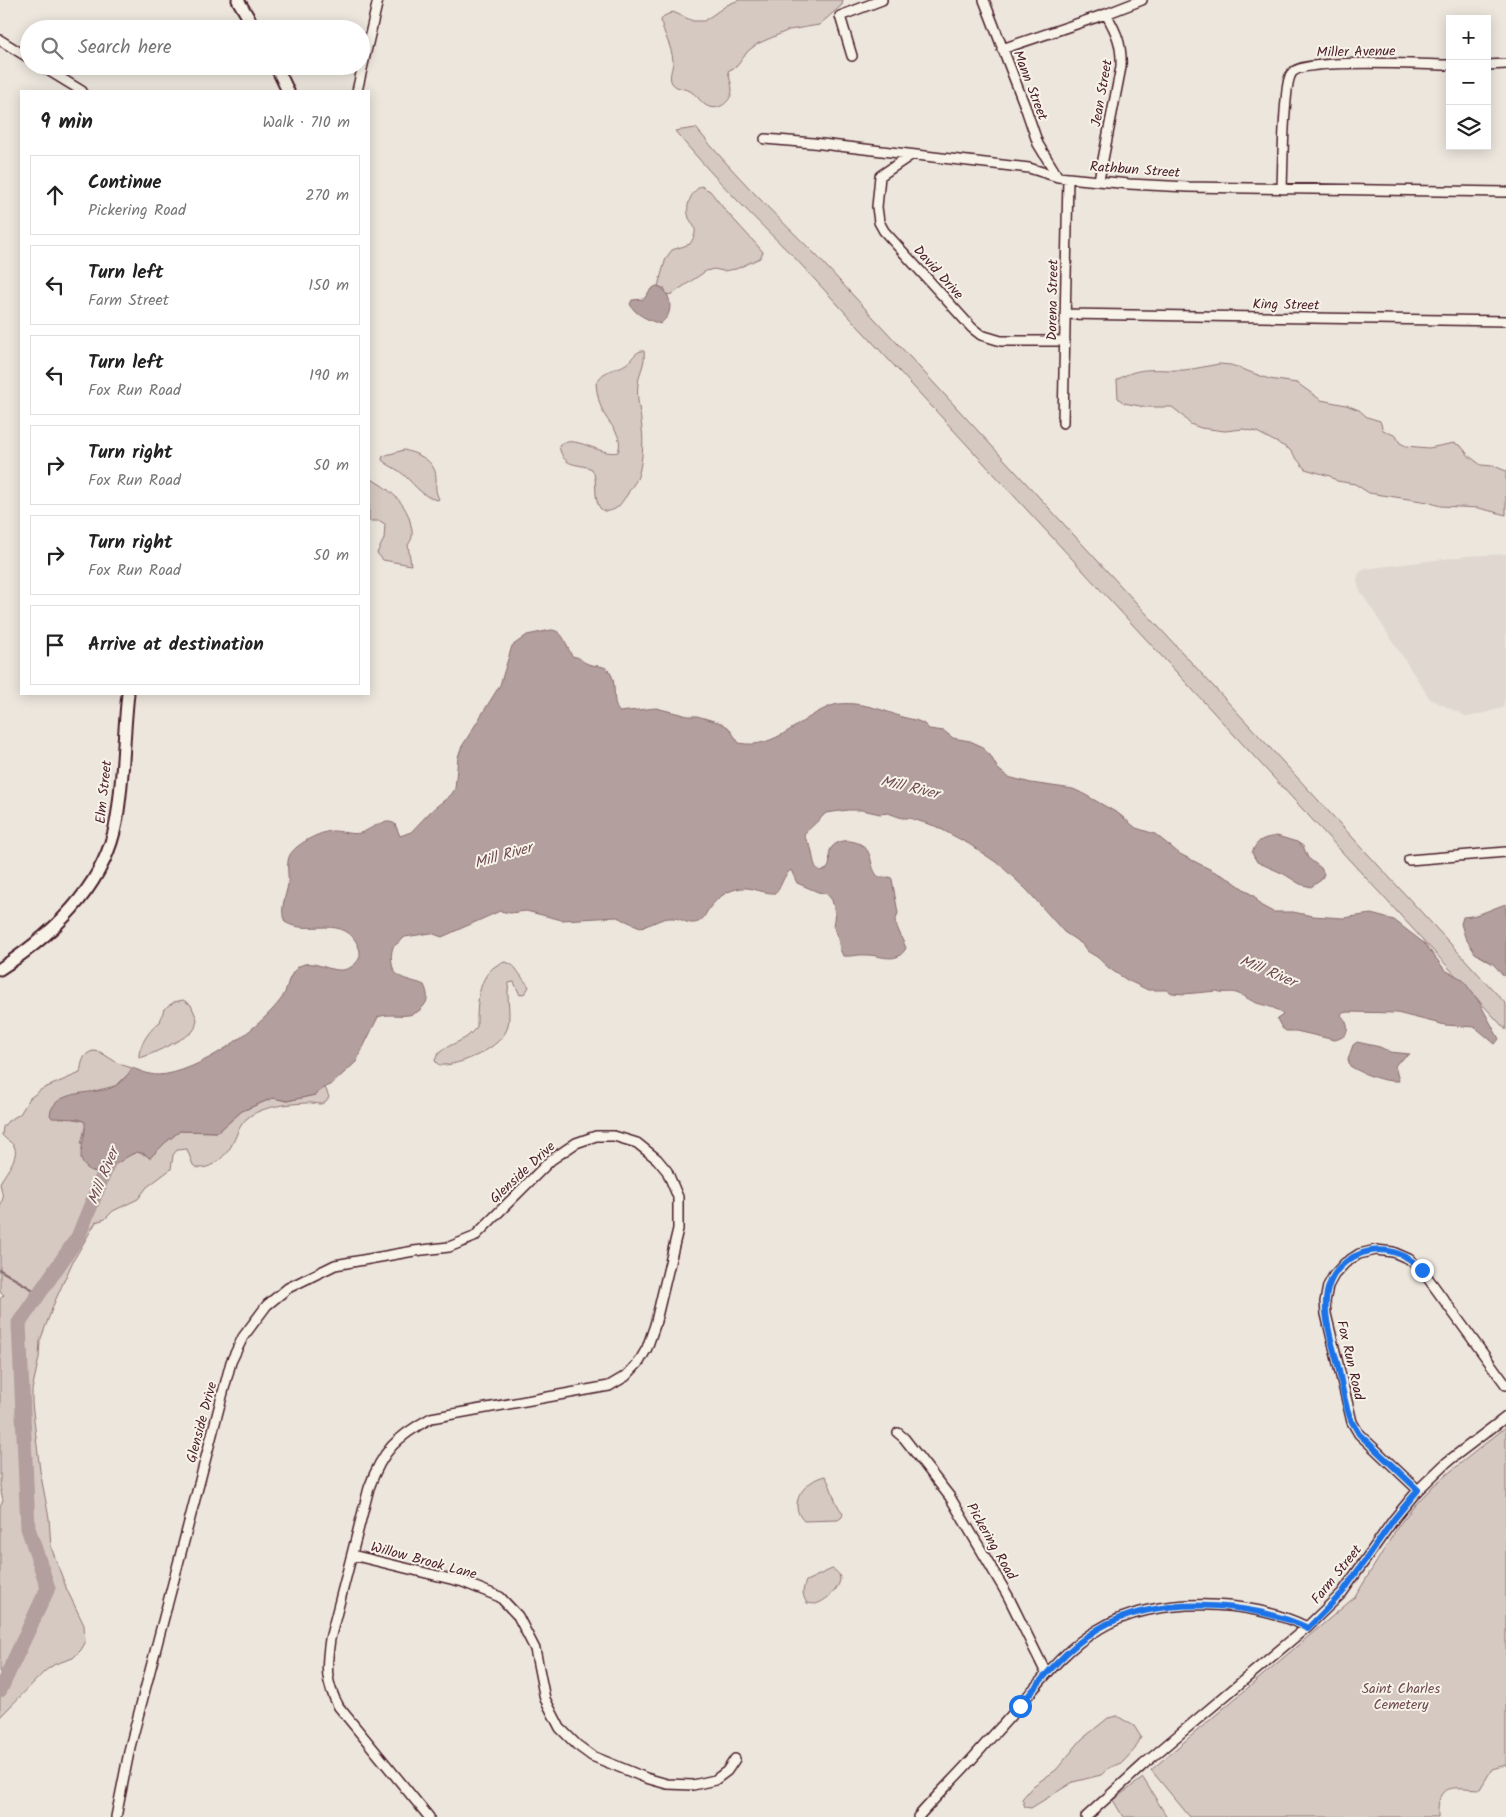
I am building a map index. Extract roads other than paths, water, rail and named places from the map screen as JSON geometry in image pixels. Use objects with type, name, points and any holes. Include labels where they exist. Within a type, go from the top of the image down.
[{"type":"main road","points":[[238,0],[250,20]]},
{"type":"main road","points":[[280,75],[288,90]]},
{"type":"main road","name":"Elm Street","points":[[0,969],[51,931],[68,913],[91,881],[107,852],[116,824],[128,695]]},
{"type":"street","points":[[370,35],[378,0]]},
{"type":"street","points":[[852,56],[840,16],[882,0]]},
{"type":"street","name":"Mann Street","points":[[984,0],[1038,144],[1063,177]]},
{"type":"street","points":[[1002,49],[1142,0]]},
{"type":"street","name":"Jean Street","points":[[1099,180],[1121,67],[1118,34],[1106,14]]},
{"type":"street","points":[[0,40],[20,52]]},
{"type":"street","name":"Miller Avenue","points":[[1282,189],[1284,124],[1288,83],[1293,71],[1316,64],[1446,65]]},
{"type":"street","points":[[1491,65],[1506,64]]},
{"type":"street","points":[[56,75],[80,90]]},
{"type":"street","points":[[357,90],[361,75]]},
{"type":"street","name":"Rathbun Street","points":[[765,139],[1030,168],[1063,177],[1129,184],[1282,189],[1506,192]]},
{"type":"street","name":"David Drive","points":[[911,155],[880,176],[878,214],[880,222],[892,241],[962,319],[981,335],[1001,341],[1064,341]]},
{"type":"street","name":"Dorena Street","points":[[1063,177],[1066,314],[1063,423]]},
{"type":"street","name":"King Street","points":[[1066,314],[1506,321]]},
{"type":"street","points":[[1408,860],[1506,852]]},
{"type":"street","name":"Glenside Drive","points":[[116,1817],[130,1747],[216,1418],[231,1362],[243,1336],[267,1305],[288,1288],[335,1265],[414,1251],[449,1247],[474,1236],[551,1160],[576,1143],[596,1136],[614,1136],[636,1143],[657,1158],[667,1171],[678,1197],[678,1229],[655,1326],[647,1348],[639,1362],[626,1376],[609,1386],[431,1418],[412,1428],[394,1443],[376,1468],[369,1488],[330,1639],[326,1664],[327,1678],[339,1707],[429,1817]]},
{"type":"street","name":"Fox Run Road","points":[[1418,1490],[1359,1434],[1350,1417],[1325,1308],[1328,1286],[1337,1271],[1350,1259],[1370,1251],[1393,1252],[1409,1259],[1422,1270],[1506,1385]]},
{"type":"street","name":"Farm Street","points":[[1086,1817],[1144,1764],[1308,1628],[1342,1593],[1394,1519],[1418,1490],[1447,1462],[1506,1417]]},
{"type":"street","name":"Pickering Road","points":[[898,1433],[904,1438],[950,1497],[1008,1596],[1046,1674]]},
{"type":"street","name":"Willow Brook Lane","points":[[352,1555],[463,1582],[500,1597],[518,1616],[535,1649],[545,1699],[560,1728],[577,1745],[592,1756],[667,1784],[693,1784],[716,1780],[727,1771],[735,1759]]},
{"type":"street","points":[[918,1817],[1020,1706],[1062,1657],[1098,1629],[1127,1616],[1159,1609],[1188,1606],[1237,1608],[1276,1615],[1308,1628]]},
{"type":"water","points":[[656,286],[664,290],[670,302],[668,315],[660,324],[639,314],[630,304],[632,300],[644,299],[650,290]]},
{"type":"water","points":[[551,630],[562,636],[572,656],[608,670],[613,680],[615,702],[619,712],[656,708],[688,716],[697,716],[728,727],[739,743],[752,744],[765,742],[777,737],[811,716],[834,705],[858,704],[876,708],[919,722],[929,729],[944,731],[953,738],[970,741],[979,745],[990,755],[998,769],[1008,777],[1031,783],[1073,789],[1082,793],[1119,814],[1136,828],[1155,834],[1180,854],[1231,880],[1255,897],[1260,905],[1273,912],[1293,912],[1313,916],[1343,918],[1371,914],[1394,920],[1425,944],[1445,970],[1462,979],[1478,1000],[1499,1039],[1495,1044],[1475,1027],[1445,1025],[1397,1013],[1348,1012],[1341,1015],[1347,1026],[1346,1033],[1335,1040],[1296,1031],[1286,1031],[1277,1019],[1283,1015],[1280,1012],[1236,993],[1217,991],[1184,994],[1172,993],[1167,990],[1148,990],[1127,980],[1087,951],[1082,944],[1064,932],[1027,890],[1000,865],[969,844],[935,826],[909,818],[902,818],[888,813],[880,814],[862,810],[848,810],[826,813],[804,834],[811,848],[815,865],[819,870],[827,869],[829,866],[830,850],[834,845],[850,841],[865,847],[873,869],[880,878],[890,877],[892,879],[898,913],[895,922],[906,948],[898,956],[888,958],[872,955],[843,956],[833,926],[835,913],[832,900],[827,894],[797,883],[791,870],[776,893],[746,888],[731,891],[711,906],[703,919],[694,923],[669,918],[640,927],[617,917],[562,920],[526,911],[510,913],[500,911],[442,937],[431,933],[405,937],[393,947],[391,958],[394,970],[400,977],[424,985],[427,995],[426,1002],[420,1010],[409,1015],[384,1015],[378,1017],[356,1062],[332,1084],[315,1095],[287,1101],[273,1098],[242,1111],[218,1132],[180,1131],[149,1158],[145,1154],[137,1152],[105,1170],[98,1172],[86,1167],[81,1158],[85,1122],[79,1119],[52,1118],[50,1115],[58,1101],[74,1094],[112,1088],[128,1075],[132,1068],[148,1074],[158,1075],[173,1073],[190,1067],[226,1048],[259,1023],[282,998],[290,977],[299,966],[314,964],[340,970],[349,968],[357,962],[360,956],[359,948],[353,937],[345,931],[336,928],[294,926],[285,922],[283,908],[288,884],[289,857],[296,848],[322,833],[333,831],[353,834],[360,833],[386,822],[395,824],[400,836],[411,832],[455,789],[458,757],[461,748],[500,685],[512,646],[527,635]]},
{"type":"water","points":[[1277,836],[1297,842],[1303,846],[1308,858],[1321,868],[1324,874],[1321,880],[1311,887],[1300,884],[1284,874],[1257,862],[1252,853],[1256,845],[1265,839]]},
{"type":"water","points":[[1506,904],[1506,978],[1493,964],[1475,953],[1465,937],[1461,924],[1463,917],[1480,914]]},
{"type":"water","points":[[1357,1042],[1380,1047],[1390,1052],[1410,1054],[1395,1066],[1399,1081],[1373,1077],[1350,1066],[1348,1059],[1353,1045]]},
{"type":"waterway","name":"Mill River","points":[[0,1690],[48,1588],[28,1528],[19,1323],[78,1237],[113,1151]]},
{"type":"waterway","points":[[0,1270],[40,1294]]},
{"type":"park label","name":"Saint Charles Cemetery","points":[[1401,1696]]}]
